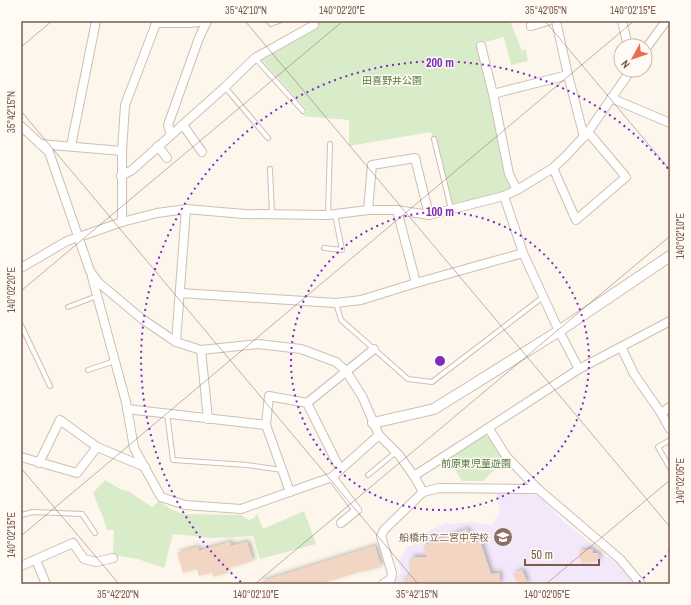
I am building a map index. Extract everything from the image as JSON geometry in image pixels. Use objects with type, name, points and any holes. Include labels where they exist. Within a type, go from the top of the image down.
[{"type":"street","points":[[71,146],[96,21]]},
{"type":"street","points":[[122,222],[121,176],[125,105],[156,22],[191,23],[206,21],[168,125],[171,135]]},
{"type":"street","points":[[531,26],[548,21]]},
{"type":"street","points":[[553,168],[576,220],[626,177],[586,135],[568,75],[557,24],[565,21]]},
{"type":"street","points":[[622,21],[626,38]]},
{"type":"street","points":[[653,39],[666,21]]},
{"type":"street","points":[[121,176],[132,170],[184,125],[255,58],[314,25]]},
{"type":"street","points":[[481,46],[509,174],[517,190]]},
{"type":"street","points":[[492,94],[568,75]]},
{"type":"street","points":[[21,268],[67,241],[122,222],[157,213],[186,209],[244,214],[332,215],[368,210],[397,210],[429,215],[504,196],[517,190],[553,168],[586,135],[625,78]]},
{"type":"street","points":[[611,98],[670,123]]},
{"type":"street","points":[[184,125],[202,152]]},
{"type":"street","points":[[21,126],[49,152],[90,271],[127,409],[134,448],[161,497],[185,505],[241,509],[332,477],[379,435]]},
{"type":"street","points":[[40,144],[122,151]]},
{"type":"street","points":[[158,146],[168,158]]},
{"type":"street","points":[[368,210],[372,165],[415,158],[429,215]]},
{"type":"street","points":[[504,196],[523,253],[559,331],[579,369]]},
{"type":"street","points":[[176,342],[186,209]]},
{"type":"street","points":[[397,210],[416,282]]},
{"type":"street","points":[[180,293],[336,303],[361,300],[416,282],[523,253]]},
{"type":"street","points":[[373,423],[434,409],[559,331],[670,256]]},
{"type":"street","points":[[90,271],[98,282],[142,319],[176,342],[202,350],[258,344],[301,349],[336,362],[346,371],[362,396],[379,435],[396,452],[414,476],[423,492]]},
{"type":"street","points":[[414,476],[489,429],[579,369],[670,321]]},
{"type":"street","points":[[621,347],[634,374],[661,413],[670,430]]},
{"type":"street","points":[[290,492],[266,425],[269,396],[307,403],[374,349]]},
{"type":"street","points":[[202,350],[208,418]]},
{"type":"street","points":[[307,403],[340,469]]},
{"type":"street","points":[[661,413],[670,408]]},
{"type":"street","points":[[127,409],[266,425]]},
{"type":"street","points":[[39,462],[60,420],[98,447],[144,467]]},
{"type":"street","points":[[489,429],[506,456],[538,489],[620,559],[641,584]]},
{"type":"street","points":[[21,457],[77,473],[98,447]]},
{"type":"street","points":[[332,477],[357,510],[341,523]]},
{"type":"street","points":[[383,584],[391,579],[392,573],[381,536],[384,530],[423,492],[439,488],[538,489]]},
{"type":"street","points":[[21,566],[73,543],[84,559],[96,562],[113,558]]},
{"type":"street","points":[[36,560],[46,584],[44,584]]},
{"type":"lane","points":[[269,21],[271,24],[278,21]]},
{"type":"lane","points":[[255,58],[302,111]]},
{"type":"lane","points":[[225,87],[268,138]]},
{"type":"lane","points":[[434,139],[451,209]]},
{"type":"lane","points":[[324,248],[342,250],[332,215],[330,144]]},
{"type":"lane","points":[[270,169],[272,214]]},
{"type":"lane","points":[[68,307],[97,296]]},
{"type":"lane","points":[[336,303],[341,320],[408,379],[432,382],[543,297]]},
{"type":"lane","points":[[21,325],[50,386]]},
{"type":"lane","points":[[88,370],[115,361]]},
{"type":"lane","points":[[167,414],[173,460],[247,465],[282,470]]},
{"type":"lane","points":[[670,440],[658,447],[670,468]]},
{"type":"lane","points":[[368,475],[396,452]]},
{"type":"lane","points":[[21,515],[33,512],[82,514],[95,533]]},
{"type":"shaded area","name":"船橋市立二宮中学校","points":[[496,491],[539,495],[564,522],[618,565],[635,584],[387,584],[402,572],[398,563],[407,547],[424,541],[423,533],[445,524],[472,522],[492,525],[500,512]]},
{"type":"green space","name":"田喜野井公園","points":[[315,21],[510,21],[522,51],[526,49],[528,61],[511,65],[504,37],[478,44],[512,192],[451,209],[431,132],[349,146],[349,120],[303,116],[308,111],[260,58],[318,26]]},
{"type":"green space","name":"前原東児童遊園","points":[[484,436],[489,437],[504,461],[483,481],[462,481],[449,459]]},
{"type":"green space","points":[[105,480],[122,490],[128,491],[152,507],[159,501],[172,510],[184,514],[241,515],[249,520],[254,518],[257,514],[263,529],[304,511],[316,544],[260,559],[253,536],[212,538],[173,534],[164,568],[138,559],[113,555],[114,530],[107,530],[93,493]]},
{"type":"building","points":[[467,529],[473,544],[480,541],[491,574],[500,573],[500,584],[401,584],[410,574],[409,563],[411,563],[411,557],[427,557],[423,546]]},
{"type":"building","points":[[230,542],[231,546],[247,542],[253,561],[225,569],[227,573],[213,577],[212,573],[199,576],[197,569],[183,573],[177,553],[198,547],[199,551]]},
{"type":"building","points":[[375,546],[381,567],[320,584],[260,584],[260,582]]},
{"type":"building","points":[[592,549],[593,553],[598,553],[599,561],[581,564],[579,551]]},
{"type":"building","points":[[522,570],[528,584],[518,584],[513,574]]},
{"type":"place","name":"船橋市立二宮中学校","points":[[503,537]]}]
